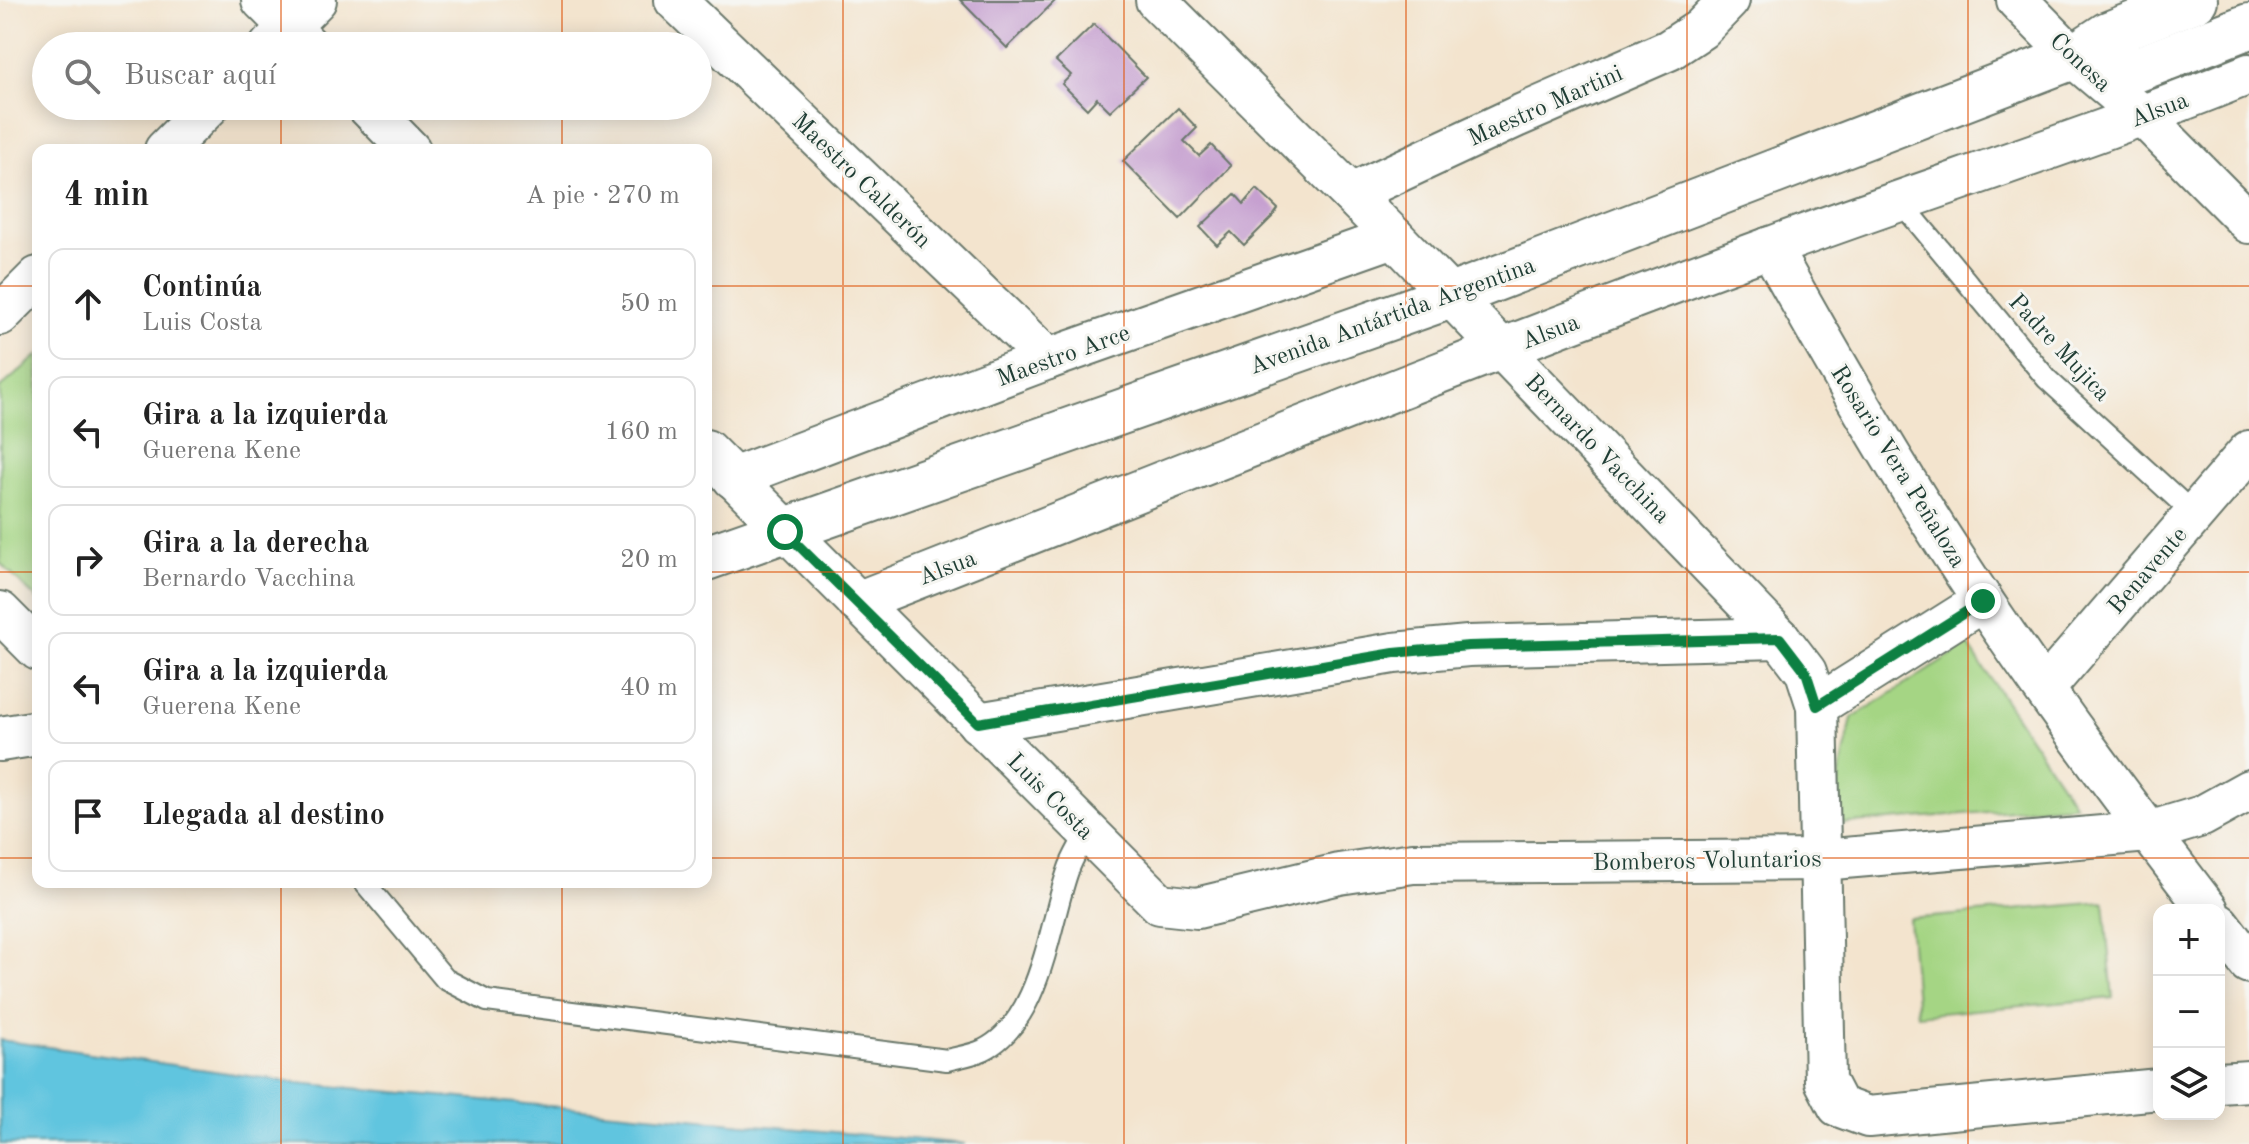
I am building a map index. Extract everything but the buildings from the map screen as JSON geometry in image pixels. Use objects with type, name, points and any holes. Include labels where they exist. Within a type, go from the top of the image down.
[{"type":"main road","name":"Avenida Antártida Argentina","points":[[712,556],[1451,296],[2073,57],[2108,34],[2195,0]]},
{"type":"main road","points":[[2073,57],[2138,69],[2249,26]]},
{"type":"main road","points":[[0,739],[32,734]]},
{"type":"street","name":"Maestro Calderón","points":[[675,0],[708,32]]},
{"type":"street","name":"Maestro Martini","points":[[1351,194],[1669,50],[1701,29],[1729,0]]},
{"type":"street","name":"Bernardo Vacchina","points":[[1168,4],[1780,638],[1806,672],[1817,706],[1825,1081],[1838,1106],[1868,1117],[2153,1090]]},
{"type":"street","name":"Conesa","points":[[2031,6],[2073,57],[2144,117],[2249,223]]},
{"type":"street","name":"Maestro Calderón","points":[[712,36],[1048,359]]},
{"type":"street","name":"Alsua","points":[[857,602],[1770,247],[2144,117],[2249,74]]},
{"type":"street","points":[[171,144],[195,120]]},
{"type":"street","points":[[381,120],[404,144]]},
{"type":"street","name":"Maestro Arce","points":[[720,483],[1048,359],[1394,237]]},
{"type":"street","name":"Rosario Vera Peñaloza","points":[[1770,247],[1852,392],[1983,601],[2203,904]]},
{"type":"street","points":[[0,315],[32,283]]},
{"type":"street","name":"Benavente","points":[[2045,688],[2249,451]]},
{"type":"street","name":"Luis Costa","points":[[712,464],[720,483],[785,532],[1160,904]]},
{"type":"street","points":[[1817,706],[1983,601]]},
{"type":"street","points":[[0,612],[32,644]]},
{"type":"street","points":[[978,723],[1394,653],[1468,646],[1780,638]]},
{"type":"street","name":"Bomberos Voluntarios","points":[[1160,904],[1197,908],[1339,874],[1413,863],[1821,860],[2149,832],[2202,816],[2249,790]]},
{"type":"street","points":[[2225,932],[2249,963]]},
{"type":"street","points":[[2225,1083],[2249,1081]]},
{"type":"lane","name":"Padre Mujica","points":[[1900,201],[2047,379],[2195,515]]},
{"type":"lane","points":[[369,888],[445,979],[487,1001],[947,1060],[984,1049],[1011,1026],[1033,990],[1055,926],[1068,870],[1087,832]]},
{"type":"green space","points":[[32,360],[32,594],[0,563],[0,388]]},
{"type":"green space","points":[[1968,645],[2075,805],[1829,825],[1852,718]]},
{"type":"green space","points":[[2104,902],[2113,998],[1917,1015],[1909,919]]},
{"type":"water","points":[[0,1040],[297,1083],[965,1144],[0,1144]]},
{"type":"route","points":[[785,532],[978,723],[1394,653],[1468,646],[1780,638],[1806,672],[1817,706],[1983,601]]}]
